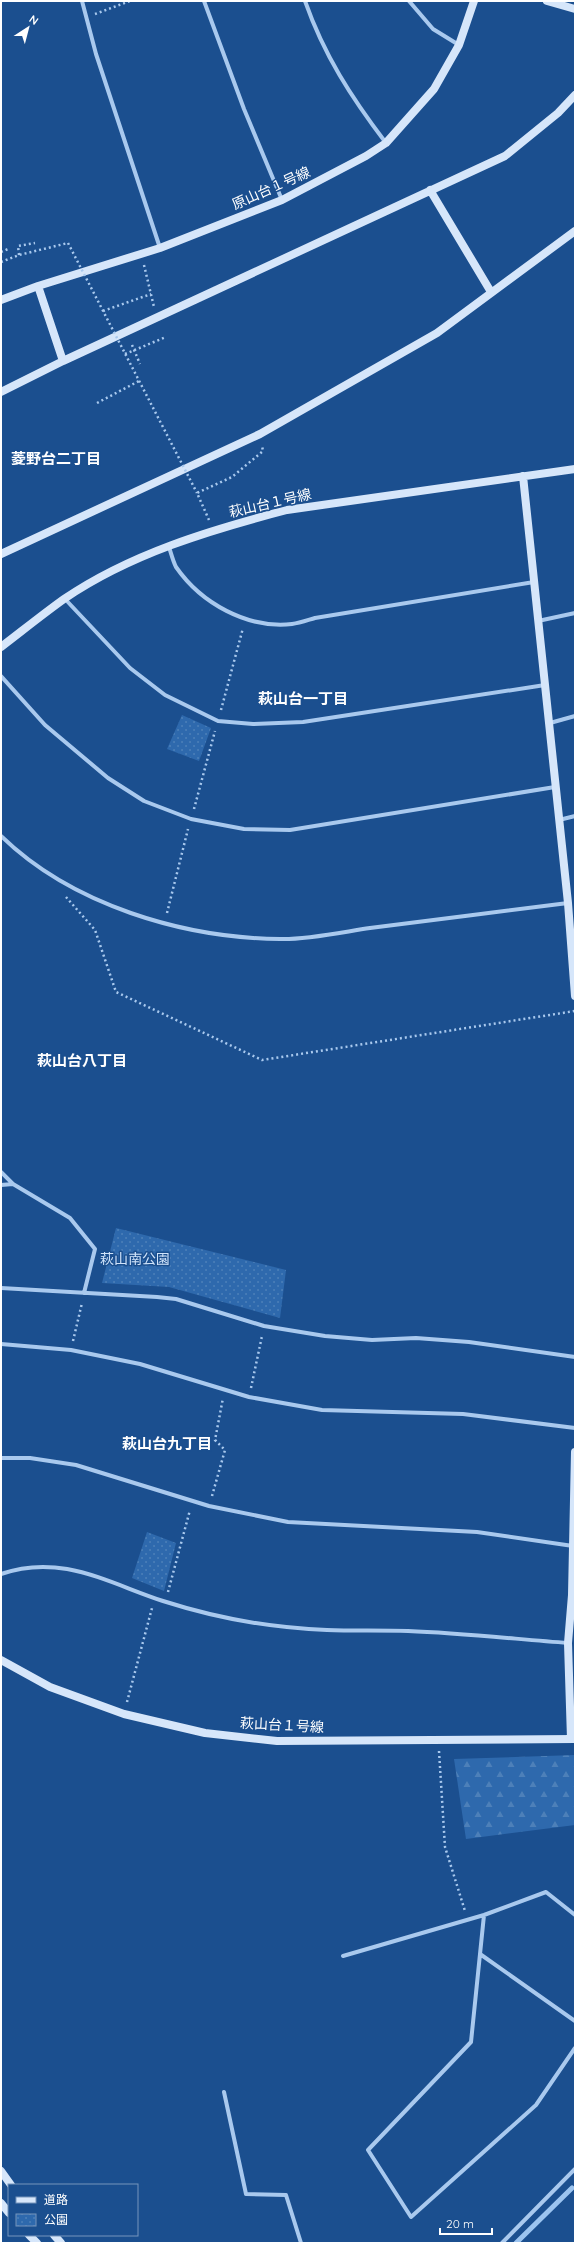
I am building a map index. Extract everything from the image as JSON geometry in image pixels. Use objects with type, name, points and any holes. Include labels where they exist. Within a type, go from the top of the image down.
[{"type":"street","points":[[82,1],[85,17],[160,248]]},
{"type":"street","points":[[204,1],[244,109],[282,200]]},
{"type":"street","points":[[305,1],[330,61],[360,110],[386,143]]},
{"type":"street","points":[[409,1],[433,29],[459,45]]},
{"type":"street","name":"原山台１号線","points":[[1,300],[38,286],[160,248],[282,200],[344,169],[386,143],[434,89],[459,45],[474,1]]},
{"type":"street","points":[[547,1],[575,9]]},
{"type":"street","points":[[1,392],[63,361],[505,156],[558,113],[575,95]]},
{"type":"street","points":[[430,190],[491,292]]},
{"type":"street","points":[[1,554],[260,434],[437,333],[575,231]]},
{"type":"street","points":[[38,286],[63,361]]},
{"type":"street","name":"萩山台１号線","points":[[1,647],[65,599],[132,561],[246,521],[287,510],[575,469]]},
{"type":"street","points":[[523,476],[550,723],[555,787],[573,939],[575,996]]},
{"type":"street","points":[[169,547],[176,566],[200,594],[245,620],[292,624],[323,617],[534,582]]},
{"type":"street","points":[[65,599],[130,668],[165,695],[218,721],[253,724],[303,722],[545,685]]},
{"type":"street","points":[[538,622],[575,613]]},
{"type":"street","points":[[1,676],[45,725],[108,778],[144,801],[191,819],[244,829],[290,830],[555,787]]},
{"type":"street","points":[[550,723],[575,716]]},
{"type":"street","points":[[559,820],[575,816]]},
{"type":"street","points":[[1,836],[43,871],[124,910],[164,924],[218,934],[281,940],[568,903]]},
{"type":"street","points":[[1,1172],[13,1184],[70,1218],[95,1249],[84,1293]]},
{"type":"street","points":[[1,1185],[13,1184]]},
{"type":"street","points":[[1,1288],[176,1300],[264,1326],[325,1336],[372,1340],[416,1338],[469,1342],[575,1357]]},
{"type":"street","points":[[1,1344],[71,1350],[140,1364],[249,1397],[322,1410],[463,1414],[575,1428]]},
{"type":"street","points":[[573,1739],[568,1643],[574,1595],[573,1546],[575,1452]]},
{"type":"street","points":[[1,1458],[30,1458],[76,1465],[193,1502],[288,1522],[477,1532],[573,1546]]},
{"type":"street","points":[[1,1574],[39,1566],[58,1566],[93,1575],[165,1602],[226,1618],[274,1625],[326,1630],[408,1631],[568,1643]]},
{"type":"street","name":"萩山台１号線","points":[[1,1660],[50,1687],[124,1714],[205,1732],[277,1741],[573,1739]]},
{"type":"street","points":[[343,1956],[484,1915],[546,1892],[575,1915]]},
{"type":"street","points":[[484,1915],[471,2042],[368,2150],[411,2217],[536,2105],[575,2048]]},
{"type":"street","points":[[480,1954],[575,2021]]},
{"type":"street","points":[[224,2092],[246,2194],[286,2195],[301,2243]]},
{"type":"street","points":[[502,2243],[575,2169]]},
{"type":"street","points":[[1,2172],[10,2184]]},
{"type":"street","points":[[1,2203],[8,2211]]},
{"type":"path","points":[[85,17],[130,1]]},
{"type":"path","points":[[19,255],[18,246],[35,243]]},
{"type":"path","points":[[1,262],[19,255],[68,243],[140,381],[207,515]]},
{"type":"path","points":[[1,252],[8,250]]},
{"type":"path","points":[[141,254],[156,318]]},
{"type":"path","points":[[103,311],[150,294]]},
{"type":"path","points":[[125,354],[166,337]]},
{"type":"path","points":[[132,345],[140,364]]},
{"type":"path","points":[[97,403],[140,381]]},
{"type":"path","points":[[197,493],[232,477],[263,451],[260,434]]},
{"type":"path","points":[[164,924],[245,620]]},
{"type":"path","points":[[64,894],[95,930],[116,992],[262,1060],[575,1011]]},
{"type":"path","points":[[71,1350],[84,1293]]},
{"type":"path","points":[[249,1397],[264,1326]]},
{"type":"path","points":[[209,1506],[225,1450],[215,1440],[224,1390]]},
{"type":"path","points":[[165,1602],[193,1502]]},
{"type":"path","points":[[124,1714],[155,1598]]},
{"type":"path","points":[[438,1741],[445,1847],[468,1920]]},
{"type":"green space","points":[[182,715],[211,728],[199,761],[167,749]]},
{"type":"green space","name":"萩山南公園","points":[[116,1228],[286,1270],[280,1318],[169,1287],[102,1283]]},
{"type":"green space","points":[[147,1532],[176,1543],[164,1591],[132,1578]]},
{"type":"green space","points":[[575,1755],[575,1825],[466,1839],[454,1759]]},
{"type":"waterway","points":[[516,2243],[572,2188]]},
{"type":"district","name":"菱野台二丁目","points":[[56,459]]},
{"type":"district","name":"萩山台一丁目","points":[[303,699]]},
{"type":"district","name":"萩山台八丁目","points":[[82,1061]]},
{"type":"district","name":"萩山台九丁目","points":[[167,1444]]}]
